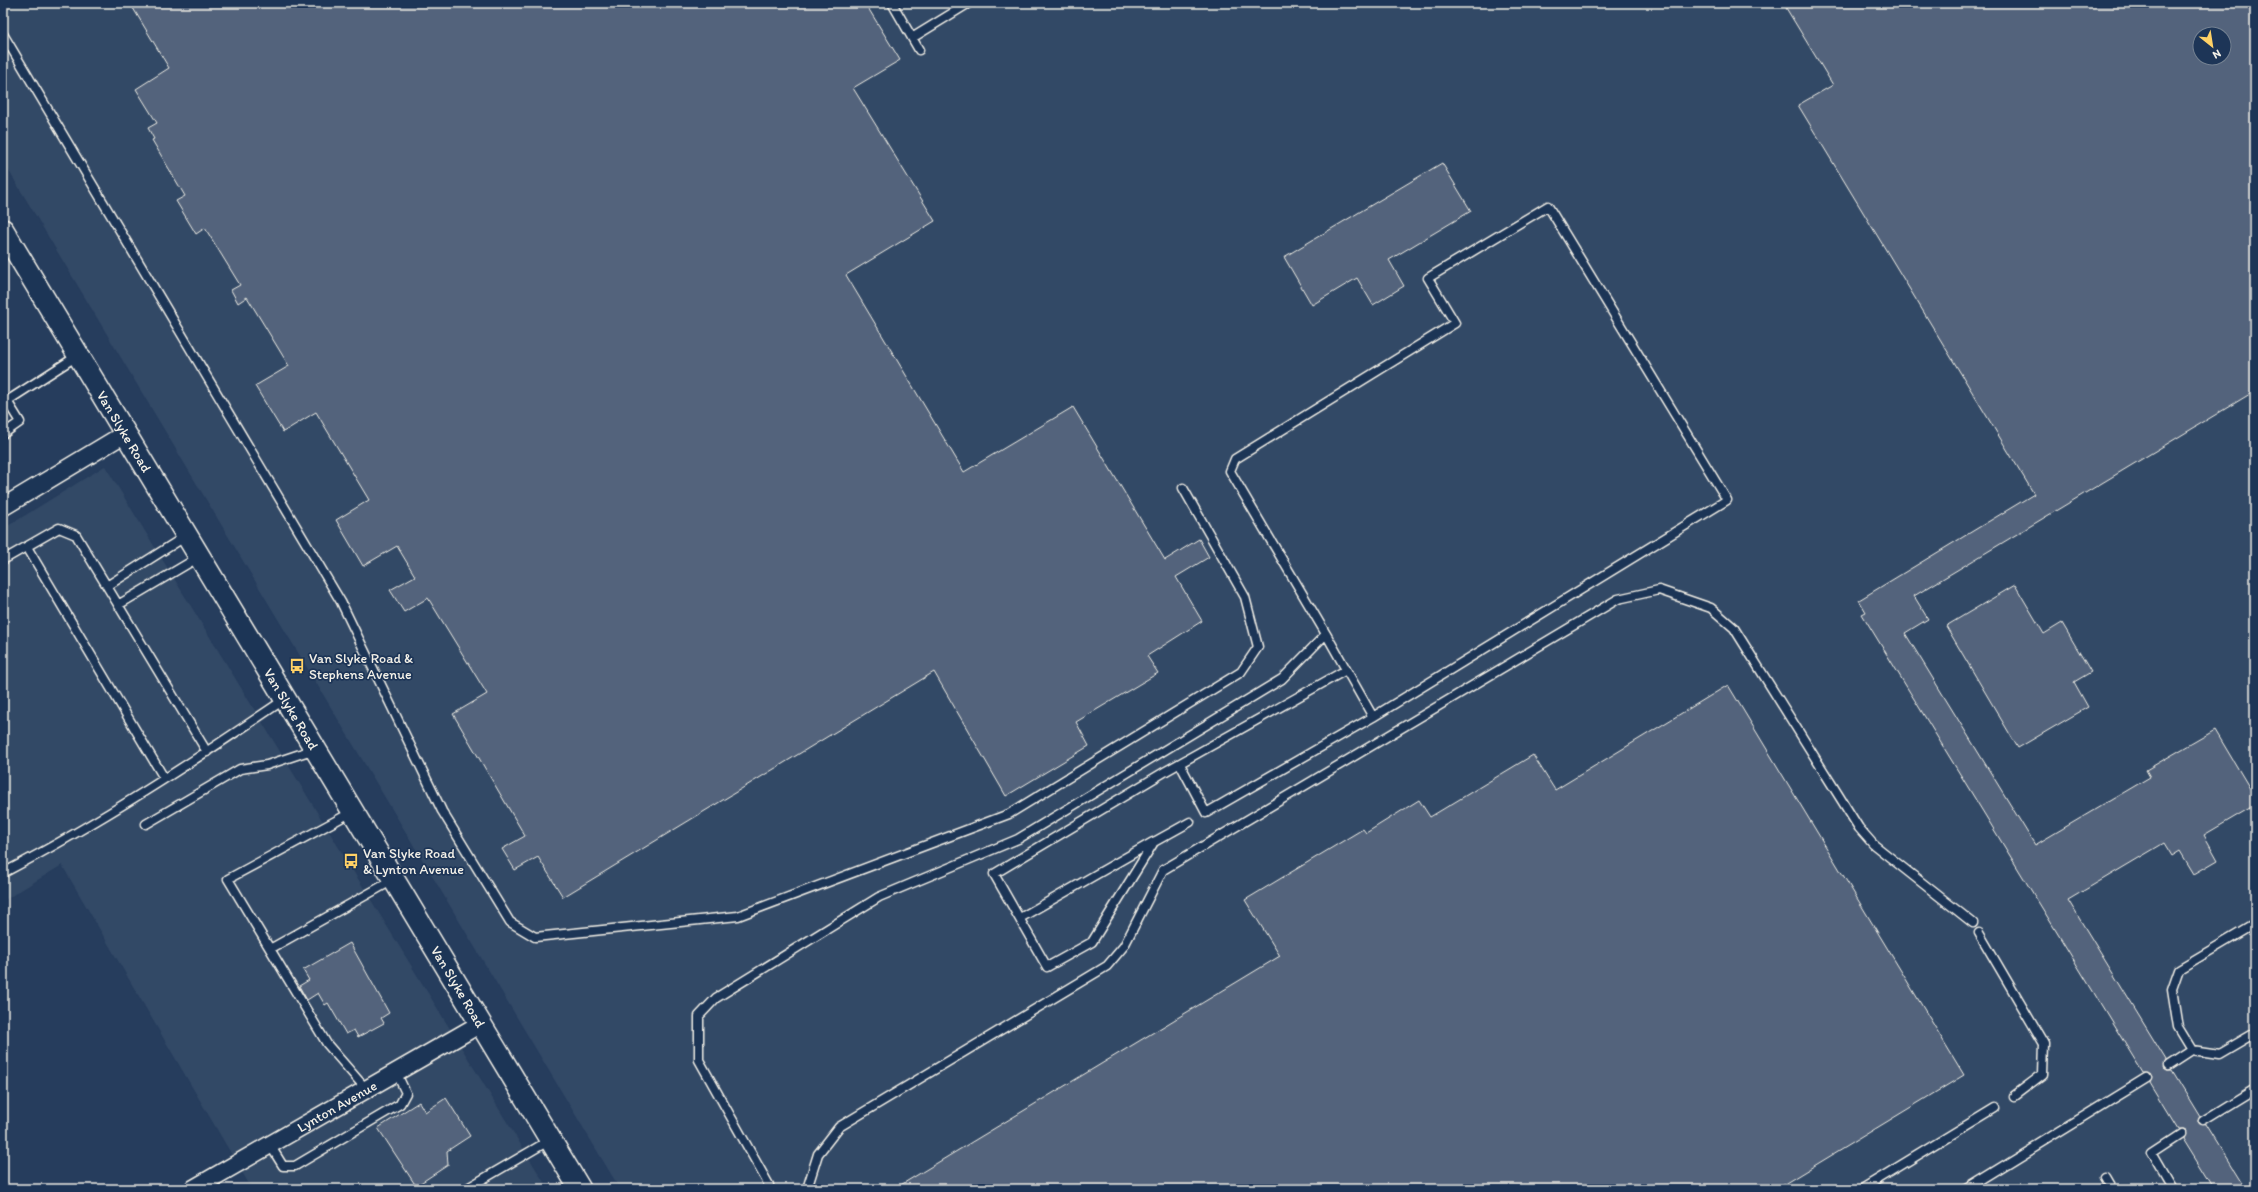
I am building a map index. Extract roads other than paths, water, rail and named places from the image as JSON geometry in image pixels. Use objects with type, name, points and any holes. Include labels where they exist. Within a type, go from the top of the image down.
[{"type":"street","name":"Van Slyke Road","points":[[3,231],[580,1189]]},
{"type":"street","points":[[3,507],[126,433]]},
{"type":"street","name":"Lynton Avenue","points":[[193,1189],[480,1024]]},
{"type":"lane","points":[[892,3],[919,50]]},
{"type":"lane","points":[[912,38],[969,3]]},
{"type":"lane","points":[[3,34],[341,602],[442,812],[510,922],[535,937],[738,916],[1009,814],[1241,672],[1258,647],[1245,597],[1183,488]]},
{"type":"lane","points":[[1180,764],[1206,813],[1373,717],[1727,500],[1548,206],[1428,278],[1455,323],[1235,459],[1230,471],[1373,717]]},
{"type":"lane","points":[[3,434],[20,422],[7,401],[79,355]]},
{"type":"lane","points":[[3,560],[59,528],[76,535],[207,752]]},
{"type":"lane","points":[[107,586],[187,535]]},
{"type":"lane","points":[[27,547],[164,778]]},
{"type":"lane","points":[[118,605],[199,557]]},
{"type":"lane","points":[[807,1189],[818,1154],[839,1127],[1107,966],[1124,946],[1163,870],[1618,599],[1659,590],[1711,608],[1734,628],[1859,828],[1873,844],[1973,923]]},
{"type":"lane","points":[[769,1189],[769,1185],[699,1060],[699,1016],[716,998],[879,897],[1018,839],[1282,679],[1326,634]]},
{"type":"lane","points":[[1154,842],[1092,942],[1047,967],[994,874],[1180,764],[1346,670]]},
{"type":"lane","points":[[3,873],[50,848],[207,752],[285,698]]},
{"type":"lane","points":[[146,824],[240,769],[267,765],[316,749]]},
{"type":"lane","points":[[353,811],[228,879],[327,1044],[366,1090]]},
{"type":"lane","points":[[1020,918],[1190,822]]},
{"type":"lane","points":[[270,949],[393,879]]},
{"type":"lane","points":[[2192,1050],[2178,1027],[2172,989],[2179,969],[2255,924]]},
{"type":"lane","points":[[1979,933],[2044,1044],[2043,1074],[2014,1096]]},
{"type":"lane","points":[[2169,1065],[2192,1050],[2219,1054],[2255,1033]]},
{"type":"lane","points":[[270,1144],[283,1166],[295,1166],[400,1104],[406,1093],[396,1072]]},
{"type":"lane","points":[[1966,1189],[2146,1078]]},
{"type":"lane","points":[[2203,1121],[2255,1089]]},
{"type":"lane","points":[[1862,1189],[1995,1108]]},
{"type":"lane","points":[[2172,1189],[2151,1153],[2180,1134]]},
{"type":"lane","points":[[466,1189],[550,1140]]},
{"type":"lane","points":[[2105,1177],[2112,1189]]},
{"type":"place","name":"Van Slyke Road & Stephens Avenue","points":[[297,666]]},
{"type":"place","name":"Van Slyke Road & Lynton Avenue","points":[[351,861]]}]
